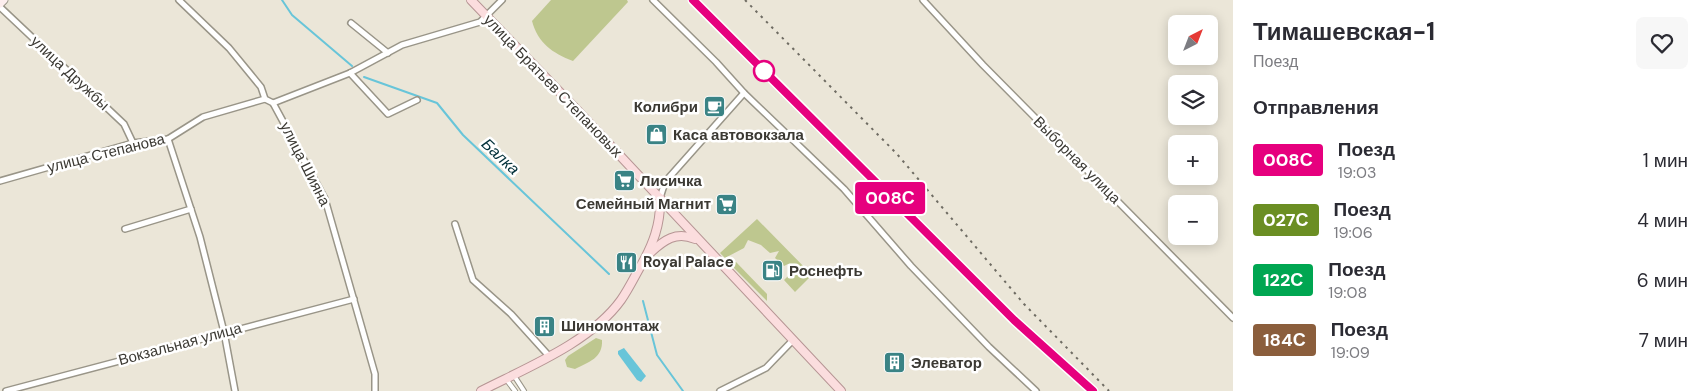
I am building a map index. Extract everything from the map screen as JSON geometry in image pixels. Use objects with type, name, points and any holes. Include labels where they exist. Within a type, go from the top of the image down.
[{"type":"main road","points":[[0,6],[4,0]]},
{"type":"main road","name":"улица Братьев Степановых","points":[[471,0],[841,391]]},
{"type":"main road","points":[[481,391],[549,356],[581,337],[603,320],[621,300],[653,243],[660,220],[660,198]]},
{"type":"main road","points":[[645,258],[662,242],[672,236],[687,235],[697,240]]},
{"type":"street","points":[[179,0],[229,48],[261,87],[265,99]]},
{"type":"street","points":[[273,103],[350,73],[402,46],[480,22],[502,0]]},
{"type":"street","points":[[653,0],[716,62],[744,93],[844,189],[910,266],[989,347],[1036,391]]},
{"type":"street","name":"Выборная улица","points":[[923,0],[983,65],[1233,318]]},
{"type":"street","name":"улица Дружбы","points":[[0,6],[124,124],[133,143]]},
{"type":"street","points":[[351,23],[388,53]]},
{"type":"street","points":[[350,73],[388,114],[417,100]]},
{"type":"street","points":[[660,198],[665,182],[744,93]]},
{"type":"street","name":"улица Шияна","points":[[265,99],[273,103],[326,199],[375,374],[375,391]]},
{"type":"street","name":"улица Степанова","points":[[0,181],[133,143],[168,138],[203,117],[265,99]]},
{"type":"street","points":[[168,138],[191,209],[224,332],[235,391]]},
{"type":"street","points":[[125,229],[191,209]]},
{"type":"street","points":[[455,224],[474,280],[511,314],[549,356]]},
{"type":"street","name":"Вокзальная улица","points":[[6,391],[354,299]]},
{"type":"street","points":[[720,391],[766,368],[793,340]]},
{"type":"street","points":[[509,376],[515,391]]},
{"type":"street","points":[[509,376],[524,391]]},
{"type":"green space","points":[[551,0],[627,0],[628,2],[573,61],[552,51],[538,35],[532,21]]},
{"type":"green space","points":[[757,219],[812,275],[795,292],[784,280],[790,274],[792,267],[788,264],[784,266],[775,258],[779,251],[770,253],[761,245],[748,240],[744,248],[725,258],[720,253]]},
{"type":"green space","points":[[734,262],[767,294],[767,301],[733,267]]},
{"type":"green space","points":[[596,338],[602,340],[602,346],[594,359],[575,369],[567,367],[565,360],[568,356]]},
{"type":"water","points":[[624,348],[646,376],[641,382],[637,380],[618,354],[618,351]]},
{"type":"waterway","name":"Балка","points":[[282,0],[292,15],[352,66]]},
{"type":"waterway","name":"Балка","points":[[364,77],[437,103],[463,135],[609,274]]},
{"type":"waterway","name":"Балка","points":[[643,301],[657,355],[683,391]]},
{"type":"railway","points":[[693,0],[1014,320],[1093,391]]},
{"type":"railway","points":[[745,0],[897,154],[1024,304],[1109,391]]},
{"type":"train","name":"008С","points":[[693,0],[1014,320],[1044,349],[1093,391]]},
{"type":"place","name":"Колибри","points":[[714,107]]},
{"type":"place","name":"Каса автовокзала","points":[[657,135]]},
{"type":"place","name":"Лисичка","points":[[624,181]]},
{"type":"place","name":"Семейный Магнит","points":[[727,204]]},
{"type":"place","name":"Royal Palace","points":[[627,262]]},
{"type":"place","name":"Роснефть","points":[[773,271]]},
{"type":"place","name":"Шиномонтаж","points":[[545,326]]},
{"type":"place","name":"Элеватор","points":[[895,363]]}]
